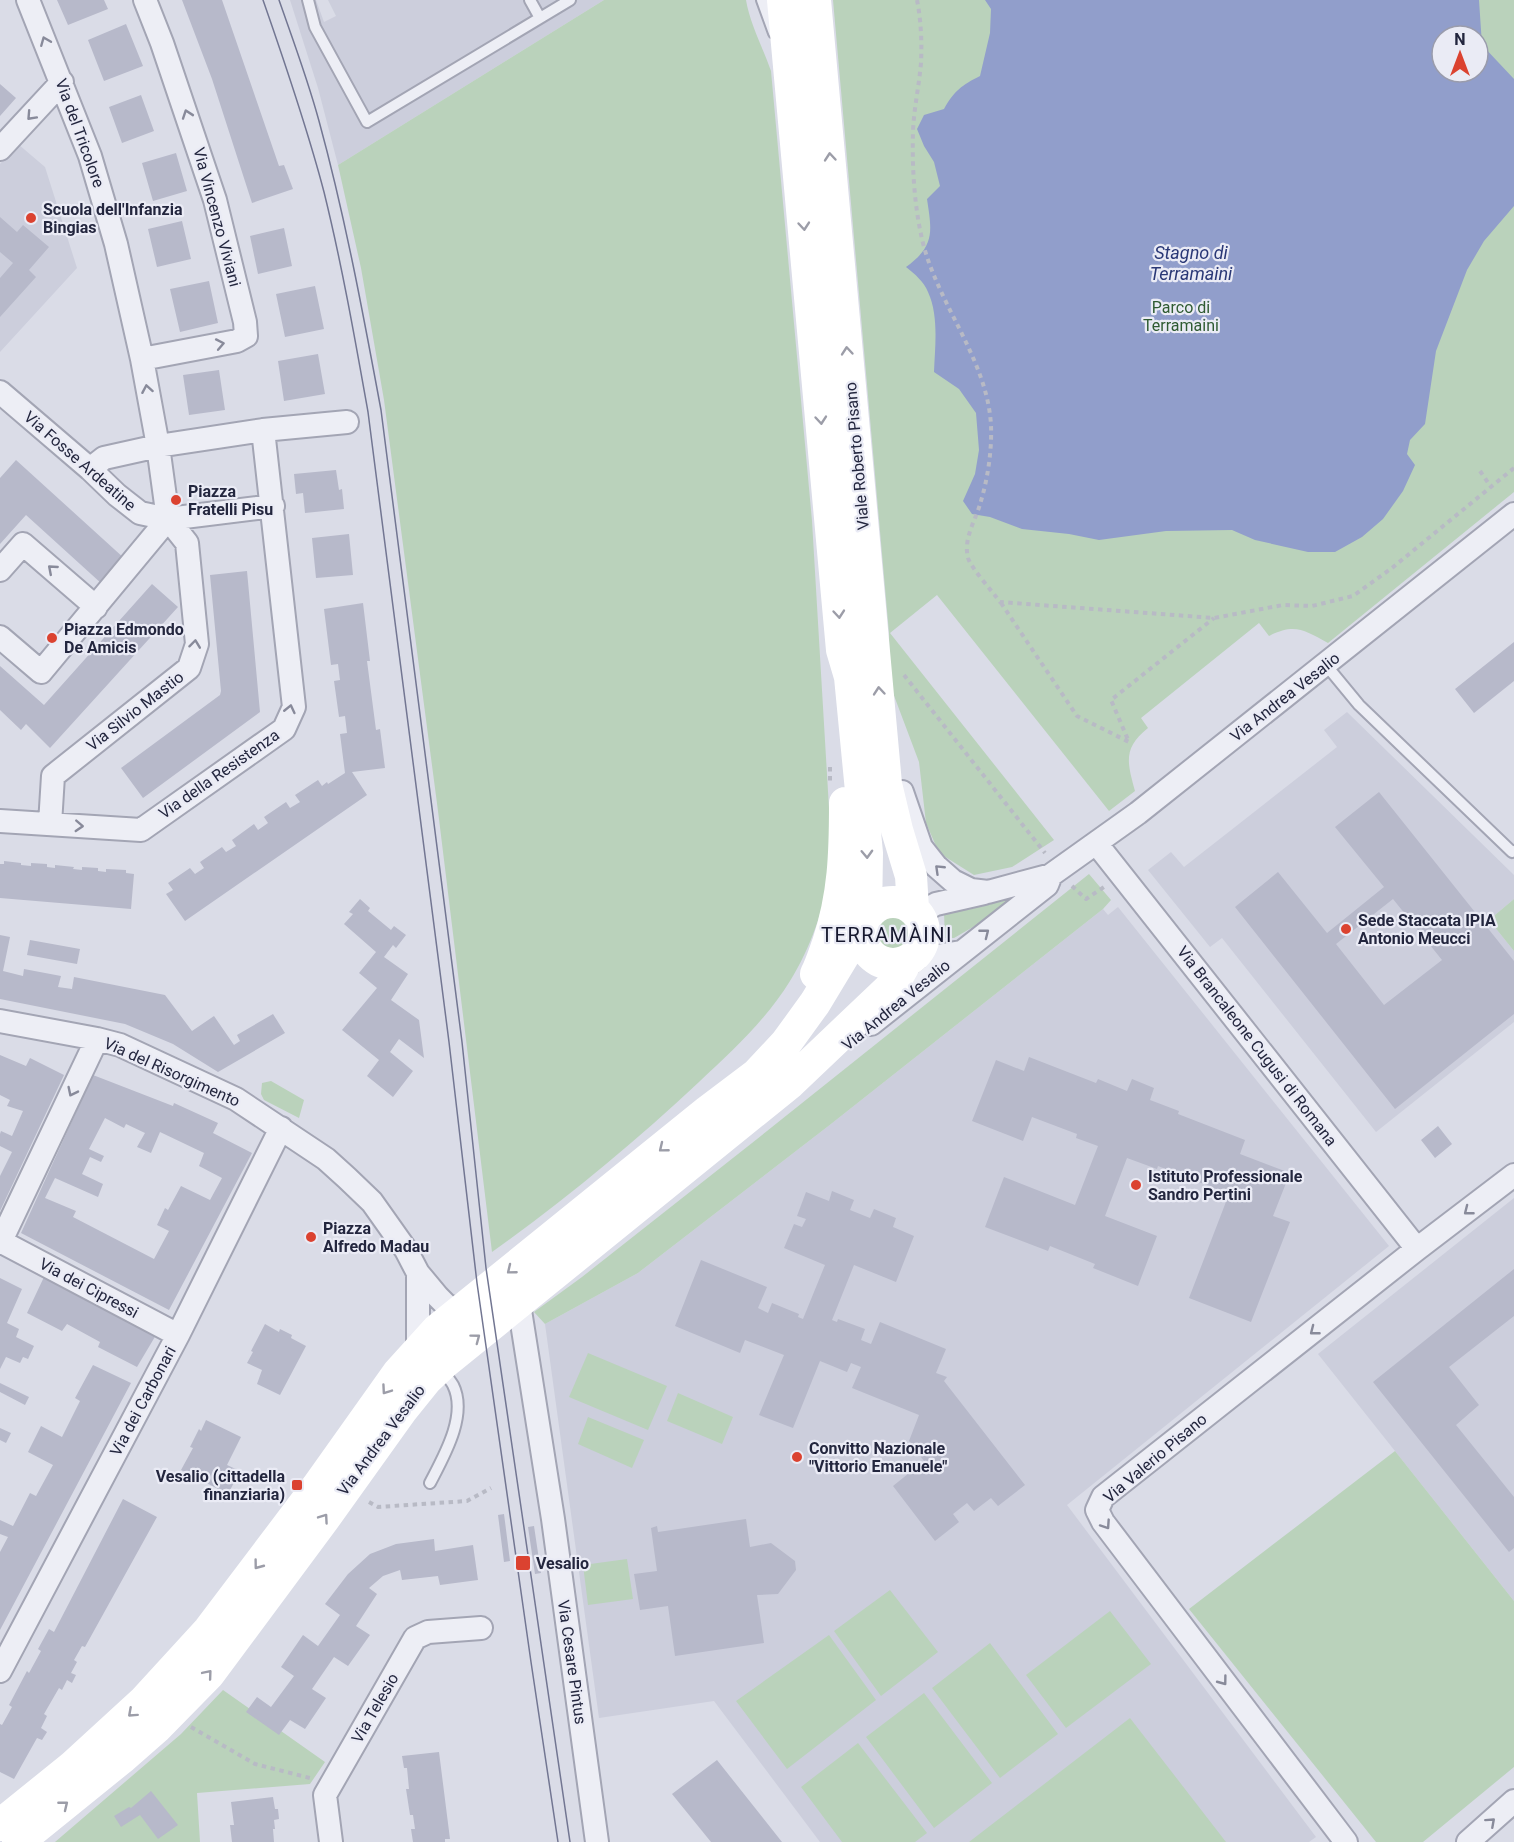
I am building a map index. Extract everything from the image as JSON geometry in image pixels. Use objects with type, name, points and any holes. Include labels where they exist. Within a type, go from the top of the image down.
[{"type":"main road","name":"Viale Roberto Pisano","points":[[783,0],[842,650],[850,677],[867,853],[864,925]]},
{"type":"main road","name":"Viale Roberto Pisano","points":[[815,0],[886,784],[911,876],[916,912]]},
{"type":"main road","name":"Viale Roberto Pisano","points":[[842,650],[836,680],[844,786],[843,877]]},
{"type":"main road","name":"Via Andrea Vesalio","points":[[708,1111],[779,1030],[803,996],[820,966],[837,917],[843,877]]},
{"type":"main road","points":[[893,902],[904,903],[916,912],[925,932],[923,943],[910,959],[897,964],[886,964],[869,953],[864,945],[864,925],[872,909],[882,903],[893,902]]},
{"type":"main road","name":"Via Andrea Vesalio","points":[[18,1842],[123,1757],[164,1720],[209,1674],[427,1379],[429,1358],[437,1330],[757,1074],[786,1043],[864,925]]},
{"type":"main road","name":"Via Andrea Vesalio","points":[[0,1825],[72,1767],[144,1701],[209,1630],[317,1487],[398,1373],[429,1358],[519,1304],[790,1083],[893,985],[910,959]]},
{"type":"street","name":"Via del Tricolore","points":[[28,0],[90,156],[108,214],[142,359],[158,446]]},
{"type":"street","name":"Via Vincenzo Viviani","points":[[142,359],[237,341],[246,336],[215,200],[166,54],[144,0]]},
{"type":"street","points":[[0,149],[62,82]]},
{"type":"street","name":"Via Fosse Ardeatine","points":[[0,392],[140,513],[168,519],[273,506]]},
{"type":"street","points":[[90,469],[104,458],[158,446],[263,430],[348,422]]},
{"type":"street","name":"Via della Resistenza","points":[[0,821],[141,830],[284,729],[294,707],[263,430]]},
{"type":"street","points":[[0,637],[40,672],[96,607],[168,519],[158,446]]},
{"type":"street","name":"Via Andrea Vesalio","points":[[790,1083],[806,1078],[1096,843],[1138,813],[1514,514]]},
{"type":"street","name":"Via Silvio Mastio","points":[[50,824],[53,776],[189,668],[197,644],[187,543],[168,519]]},
{"type":"street","points":[[0,570],[23,544],[96,607]]},
{"type":"street","name":"Via Andrea Vesalio","points":[[884,750],[893,768],[921,847],[936,866],[953,881],[971,891],[988,892]]},
{"type":"street","name":"Via Brancaleone Cugusi di Romana","points":[[1096,843],[1418,1249]]},
{"type":"street","name":"Via Andrea Vesalio","points":[[916,912],[936,904],[1058,875]]},
{"type":"street","points":[[910,959],[960,952]]},
{"type":"street","name":"Via del Risorgimento","points":[[0,1021],[120,1045],[236,1099],[326,1159],[372,1202],[406,1250],[418,1273],[447,1306],[461,1310]]},
{"type":"street","points":[[0,1242],[97,1039]]},
{"type":"street","name":"Via dei Carbonari","points":[[0,1671],[178,1335],[281,1128]]},
{"type":"street","name":"Via Valerio Pisano","points":[[1346,1842],[1103,1522],[1097,1510],[1103,1497],[1514,1175]]},
{"type":"street","name":"Via dei Cipressi","points":[[0,1242],[178,1335]]},
{"type":"street","name":"Via del Risorgimento","points":[[418,1273],[429,1358]]},
{"type":"street","name":"Via Cesare Pintus","points":[[519,1304],[553,1519],[597,1842]]},
{"type":"street","name":"Via Telesio","points":[[331,1842],[325,1795],[415,1638],[428,1632],[481,1628]]},
{"type":"street","points":[[1468,1842],[1514,1801]]},
{"type":"lane","points":[[308,0],[315,27],[367,122],[570,0]]},
{"type":"lane","points":[[530,0],[540,18]]},
{"type":"lane","points":[[762,0],[791,83]]},
{"type":"lane","points":[[1326,665],[1359,705],[1512,852],[1514,851]]},
{"type":"lane","points":[[429,1358],[454,1387],[458,1410],[451,1442],[430,1483]]},
{"type":"path","points":[[916,0],[920,16],[921,61],[913,129],[915,183],[922,239],[938,287],[985,388],[991,424],[986,477],[967,540],[969,559],[1077,716],[1129,742],[1111,700],[1214,618]]},
{"type":"path","points":[[1000,602],[1214,618],[1283,605],[1312,606],[1353,596],[1392,568],[1514,468]]},
{"type":"path","points":[[1480,471],[1491,487]]},
{"type":"path","points":[[900,671],[1058,875],[1086,899],[1121,873]]},
{"type":"path","points":[[835,759],[836,782]]},
{"type":"path","points":[[830,767],[830,791]]},
{"type":"path","points":[[345,1487],[378,1507],[467,1501],[491,1488]]},
{"type":"path","points":[[183,1722],[255,1764],[332,1783]]},
{"type":"shaded area","points":[[290,0],[316,0],[324,22],[336,16],[328,0],[604,0],[338,165],[318,88]]},
{"type":"shaded area","name":"Scuola dell'Infanzia Bingias","points":[[18,144],[45,167],[77,268],[0,352],[0,164]]},
{"type":"shaded area","name":"Sede Staccata IPIA Antonio Meucci","points":[[1347,712],[1514,875],[1514,899],[1489,920],[1514,951],[1514,1022],[1376,1132],[1222,938],[1210,947],[1148,870],[1171,852],[1184,867],[1337,747],[1324,730]]},
{"type":"shaded area","name":"Convitto Nazionale \"Vittorio Emanuele\"","points":[[1118,907],[1389,1246],[1067,1505],[1316,1837],[1309,1842],[820,1842],[714,1701],[599,1718],[545,1324],[638,1273],[1103,909],[1108,915]]},
{"type":"shaded area","points":[[1514,1198],[1514,1601],[1318,1354]]},
{"type":"green space","points":[[604,0],[746,0],[771,71],[812,521],[830,825],[830,864],[824,898],[810,942],[790,981],[759,1022],[736,1047],[624,1149],[492,1252],[438,811],[384,400],[361,268],[338,165]]},
{"type":"green space","name":"Stagno di Terramaini","points":[[833,0],[1514,0],[1514,492],[1328,643],[1293,629],[1269,636],[1259,623],[1141,718],[1148,728],[1134,742],[1129,756],[1135,791],[1109,811],[937,595],[890,633],[1054,840],[1012,867],[974,875],[939,853],[926,823],[919,762],[890,685],[889,633]]},
{"type":"green space","points":[[1089,874],[1111,900],[1103,909],[831,1124],[638,1273],[545,1324],[534,1312],[752,1143]]},
{"type":"green space","points":[[1030,894],[954,938],[945,938],[944,913],[971,909]]},
{"type":"green space","points":[[1514,899],[1514,951],[1489,920]]},
{"type":"green space","points":[[882,903],[905,905],[918,916],[925,932],[915,956],[899,963],[887,964],[876,958],[864,945]]},
{"type":"green space","points":[[271,1081],[304,1100],[299,1118],[264,1100],[261,1094],[262,1083]]},
{"type":"green space","points":[[588,1353],[667,1386],[648,1430],[569,1397]]},
{"type":"green space","points":[[678,1393],[733,1417],[722,1444],[667,1421]]},
{"type":"green space","points":[[588,1417],[644,1440],[632,1468],[578,1444]]},
{"type":"green space","points":[[1395,1451],[1514,1601],[1514,1767],[1423,1842],[1376,1842],[1189,1609]]},
{"type":"green space","points":[[627,1559],[633,1599],[588,1605],[583,1565]]},
{"type":"green space","points":[[890,1590],[938,1652],[881,1696],[834,1631]]},
{"type":"green space","points":[[1110,1611],[1151,1664],[1066,1728],[1026,1675]]},
{"type":"green space","points":[[829,1635],[876,1700],[787,1769],[736,1701]]},
{"type":"green space","points":[[990,1643],[1058,1734],[1000,1778],[932,1688]]},
{"type":"green space","points":[[223,1690],[325,1762],[310,1784],[197,1793],[200,1842],[55,1842],[181,1734]]},
{"type":"green space","points":[[924,1693],[992,1783],[934,1828],[866,1737]]},
{"type":"green space","points":[[1130,1718],[1226,1842],[969,1842]]},
{"type":"green space","points":[[858,1743],[927,1833],[915,1842],[842,1842],[801,1787]]},
{"type":"water","name":"Stagno di Terramaini","points":[[985,0],[1479,0],[1481,24],[1430,24],[1430,84],[1490,84],[1490,54],[1514,79],[1514,206],[1484,241],[1467,270],[1436,351],[1425,424],[1410,440],[1407,454],[1415,465],[1403,491],[1383,519],[1362,537],[1335,552],[1308,552],[1255,540],[1232,530],[1166,531],[1099,540],[1022,529],[990,517],[972,514],[963,501],[975,474],[979,450],[976,413],[959,389],[934,372],[936,331],[934,311],[924,285],[906,267],[927,245],[930,221],[927,199],[940,186],[934,162],[917,129],[924,115],[944,109],[959,89],[980,76],[990,33],[991,9]]},
{"type":"building","points":[[57,0],[104,0],[108,9],[68,25]]},
{"type":"building","points":[[182,0],[222,0],[279,166],[284,165],[293,189],[252,203],[212,79]]},
{"type":"building","points":[[126,24],[143,66],[104,81],[88,40]]},
{"type":"building","points":[[0,84],[16,98],[0,116]]},
{"type":"building","points":[[141,95],[154,131],[122,143],[109,107]]},
{"type":"building","points":[[176,153],[187,191],[153,201],[142,163]]},
{"type":"building","points":[[0,217],[17,232],[23,225],[49,247],[29,270],[36,277],[0,317],[0,278],[13,263],[0,252]]},
{"type":"building","points":[[182,221],[191,259],[157,267],[148,229]]},
{"type":"building","points":[[284,228],[292,266],[258,274],[250,236]]},
{"type":"building","points":[[209,281],[218,323],[180,332],[170,289]]},
{"type":"building","points":[[315,286],[324,329],[285,337],[276,294]]},
{"type":"building","points":[[318,354],[325,394],[284,401],[278,361]]},
{"type":"building","points":[[219,370],[225,410],[189,415],[183,375]]},
{"type":"building","points":[[16,460],[125,559],[102,584],[26,515],[0,544],[0,478]]},
{"type":"building","points":[[336,470],[339,490],[342,489],[344,509],[305,513],[303,493],[296,494],[294,474]]},
{"type":"building","points":[[349,534],[353,575],[316,578],[312,538]]},
{"type":"building","points":[[247,571],[260,712],[143,798],[121,768],[220,695],[210,575]]},
{"type":"building","points":[[152,584],[178,607],[50,748],[26,724],[21,730],[0,710],[0,666],[44,705]]},
{"type":"building","points":[[363,603],[370,661],[367,661],[376,730],[380,729],[385,768],[352,772],[367,795],[185,921],[166,894],[173,890],[168,883],[190,868],[195,874],[204,868],[200,862],[222,847],[226,852],[236,846],[232,840],[254,824],[258,830],[268,823],[264,817],[286,802],[290,808],[300,802],[295,795],[318,780],[322,786],[345,773],[340,734],[347,733],[345,716],[339,717],[334,681],[340,680],[338,664],[331,665],[324,609]]},
{"type":"building","points":[[1514,642],[1514,681],[1474,713],[1455,689]]},
{"type":"building","points":[[1379,792],[1514,961],[1514,1014],[1395,1109],[1235,907],[1278,872],[1327,933],[1384,887],[1335,827]],"holes":[[[1393,899],[1442,960],[1384,1005],[1336,944]]]},
{"type":"building","points":[[4,861],[31,866],[31,863],[47,864],[47,867],[55,868],[55,865],[82,870],[82,867],[98,868],[98,871],[106,872],[106,869],[126,870],[126,873],[134,874],[131,909],[0,898],[0,864],[4,864]]},
{"type":"building","points":[[360,899],[370,908],[368,911],[391,930],[394,926],[406,935],[396,948],[393,945],[384,957],[408,974],[391,1000],[419,1020],[424,1058],[399,1039],[390,1052],[413,1071],[393,1097],[367,1076],[379,1060],[342,1030],[377,988],[359,973],[376,952],[344,924],[353,914],[349,912]]},
{"type":"building","points":[[0,935],[10,937],[3,971],[23,976],[24,969],[61,976],[58,987],[72,989],[74,977],[165,995],[192,1031],[214,1016],[234,1045],[240,1041],[237,1035],[273,1014],[285,1033],[218,1072],[173,1044],[125,1024],[0,999]]},
{"type":"building","points":[[30,940],[80,949],[77,964],[27,955]]},
{"type":"building","points":[[0,1055],[26,1066],[30,1058],[64,1075],[0,1211],[0,1176],[12,1152],[0,1146],[0,1134],[1,1131],[12,1136],[23,1111],[7,1106],[10,1100],[0,1095]]},
{"type":"building","points":[[1029,1057],[1096,1083],[1098,1079],[1127,1091],[1132,1079],[1154,1088],[1150,1100],[1179,1111],[1178,1114],[1245,1140],[1240,1154],[1290,1173],[1273,1216],[1290,1222],[1251,1322],[1189,1298],[1229,1194],[1158,1166],[1157,1169],[1127,1158],[1105,1216],[1157,1236],[1138,1286],[1093,1268],[1095,1264],[1050,1246],[1048,1251],[985,1227],[1004,1177],[1075,1205],[1098,1146],[1076,1138],[1077,1134],[1032,1117],[1023,1141],[972,1121],[996,1060],[1024,1071]]},
{"type":"building","points":[[93,1075],[173,1106],[174,1103],[218,1123],[213,1133],[252,1153],[169,1310],[21,1233]],"holes":[[[105,1118],[124,1128],[126,1124],[145,1133],[137,1147],[151,1153],[160,1132],[204,1153],[199,1166],[222,1178],[210,1200],[181,1186],[168,1210],[165,1208],[157,1225],[169,1231],[154,1259],[73,1217],[76,1211],[45,1198],[55,1178],[98,1197],[103,1184],[82,1174],[90,1157],[101,1162],[104,1156],[89,1149]]]},
{"type":"building","points":[[1438,1126],[1452,1144],[1435,1158],[1421,1140]]},
{"type":"building","points":[[832,1191],[854,1200],[850,1210],[870,1218],[874,1209],[896,1218],[893,1227],[914,1236],[896,1282],[854,1265],[832,1320],[837,1322],[838,1319],[865,1329],[861,1340],[871,1344],[880,1322],[946,1349],[936,1373],[947,1377],[944,1381],[1025,1485],[998,1506],[991,1498],[974,1511],[967,1503],[953,1514],[959,1522],[935,1541],[893,1486],[924,1461],[909,1441],[919,1415],[852,1388],[861,1367],[851,1363],[847,1372],[820,1361],[793,1428],[759,1415],[784,1355],[745,1340],[740,1353],[675,1326],[701,1260],[767,1287],[758,1308],[768,1313],[772,1303],[799,1314],[798,1317],[803,1319],[825,1265],[784,1248],[794,1224],[802,1227],[806,1219],[797,1216],[806,1192],[829,1201]]},
{"type":"building","points":[[1514,1269],[1514,1316],[1449,1367],[1479,1405],[1456,1425],[1514,1497],[1514,1548],[1509,1552],[1373,1382]]},
{"type":"building","points":[[44,1277],[156,1335],[137,1367],[98,1347],[100,1342],[67,1324],[62,1331],[27,1313]]},
{"type":"building","points":[[0,1278],[22,1289],[7,1323],[19,1329],[16,1337],[34,1346],[28,1359],[23,1357],[20,1363],[6,1357],[0,1369]]},
{"type":"building","points":[[265,1324],[279,1332],[280,1329],[292,1335],[291,1338],[306,1346],[280,1395],[257,1384],[262,1370],[247,1363]]},
{"type":"building","points":[[93,1365],[131,1383],[0,1630],[0,1552],[8,1537],[0,1534],[0,1520],[13,1526],[30,1493],[36,1496],[53,1465],[28,1452],[41,1426],[62,1437],[80,1401],[75,1398]]},
{"type":"building","points":[[0,1383],[29,1397],[25,1405],[0,1392]]},
{"type":"building","points":[[206,1420],[241,1437],[227,1465],[240,1471],[228,1494],[181,1470],[193,1448],[190,1447],[199,1429],[201,1431]]},
{"type":"building","points":[[0,1428],[11,1433],[6,1443],[0,1440]]},
{"type":"building","points":[[123,1499],[157,1517],[85,1647],[82,1646],[74,1660],[77,1662],[71,1673],[76,1675],[72,1683],[67,1680],[62,1690],[59,1688],[44,1714],[47,1716],[41,1728],[47,1732],[42,1740],[37,1738],[14,1779],[0,1772],[0,1724],[2,1725],[12,1707],[9,1705],[27,1671],[29,1673],[41,1651],[38,1649],[49,1629],[54,1632]]},
{"type":"building","points":[[504,1514],[510,1561],[504,1562],[498,1515]]},
{"type":"building","points":[[746,1519],[750,1547],[771,1543],[795,1561],[796,1570],[778,1594],[757,1595],[764,1643],[675,1656],[668,1606],[640,1610],[634,1574],[657,1571],[651,1528],[657,1526],[658,1532]]},
{"type":"building","points":[[534,1526],[541,1573],[535,1574],[528,1527]]},
{"type":"building","points":[[434,1539],[435,1551],[473,1545],[478,1580],[440,1585],[438,1576],[402,1580],[400,1570],[383,1576],[369,1588],[377,1594],[356,1626],[370,1635],[348,1666],[334,1657],[312,1689],[326,1698],[305,1729],[290,1720],[279,1735],[246,1712],[257,1697],[271,1707],[294,1676],[281,1667],[303,1635],[318,1646],[340,1615],[325,1604],[348,1574],[370,1554],[396,1544]]},
{"type":"building","points":[[439,1752],[450,1839],[445,1839],[445,1842],[413,1842],[411,1829],[415,1829],[413,1815],[410,1815],[406,1789],[409,1789],[407,1768],[404,1768],[402,1756]]},
{"type":"building","points":[[717,1760],[782,1842],[711,1842],[672,1794]]},
{"type":"building","points":[[151,1791],[178,1825],[158,1839],[140,1815],[121,1827],[114,1816],[131,1808]]},
{"type":"building","points":[[273,1797],[279,1819],[274,1820],[274,1842],[232,1842],[230,1825],[234,1825],[231,1802]]},
{"type":"tram line","points":[[263,0],[303,119],[324,192],[368,412],[449,1042],[477,1283],[558,1842]]},
{"type":"tram line","points":[[279,0],[310,90],[337,193],[381,410],[462,1042],[486,1268],[570,1842]]},
{"type":"place","name":"Scuola dell'Infanzia Bingias","points":[[31,218]]},
{"type":"place","name":"Piazza Fratelli Pisu","points":[[176,500]]},
{"type":"place","name":"Piazza Edmondo De Amicis","points":[[52,638]]},
{"type":"place","name":"Sede Staccata IPIA Antonio Meucci","points":[[1346,929]]},
{"type":"place","name":"Istituto Professionale Sandro Pertini","points":[[1136,1185]]},
{"type":"place","name":"Piazza Alfredo Madau","points":[[311,1237]]},
{"type":"place","name":"Convitto Nazionale \"Vittorio Emanuele\"","points":[[797,1457]]},
{"type":"place","name":"Vesalio (cittadella finanziaria)","points":[[297,1485]]},
{"type":"place","name":"Vesalio","points":[[523,1563]]},
{"type":"district","name":"TERRAMÀINI","points":[[887,935]]},
{"type":"park label","name":"Parco di Terramaini","points":[[1181,316]]}]
